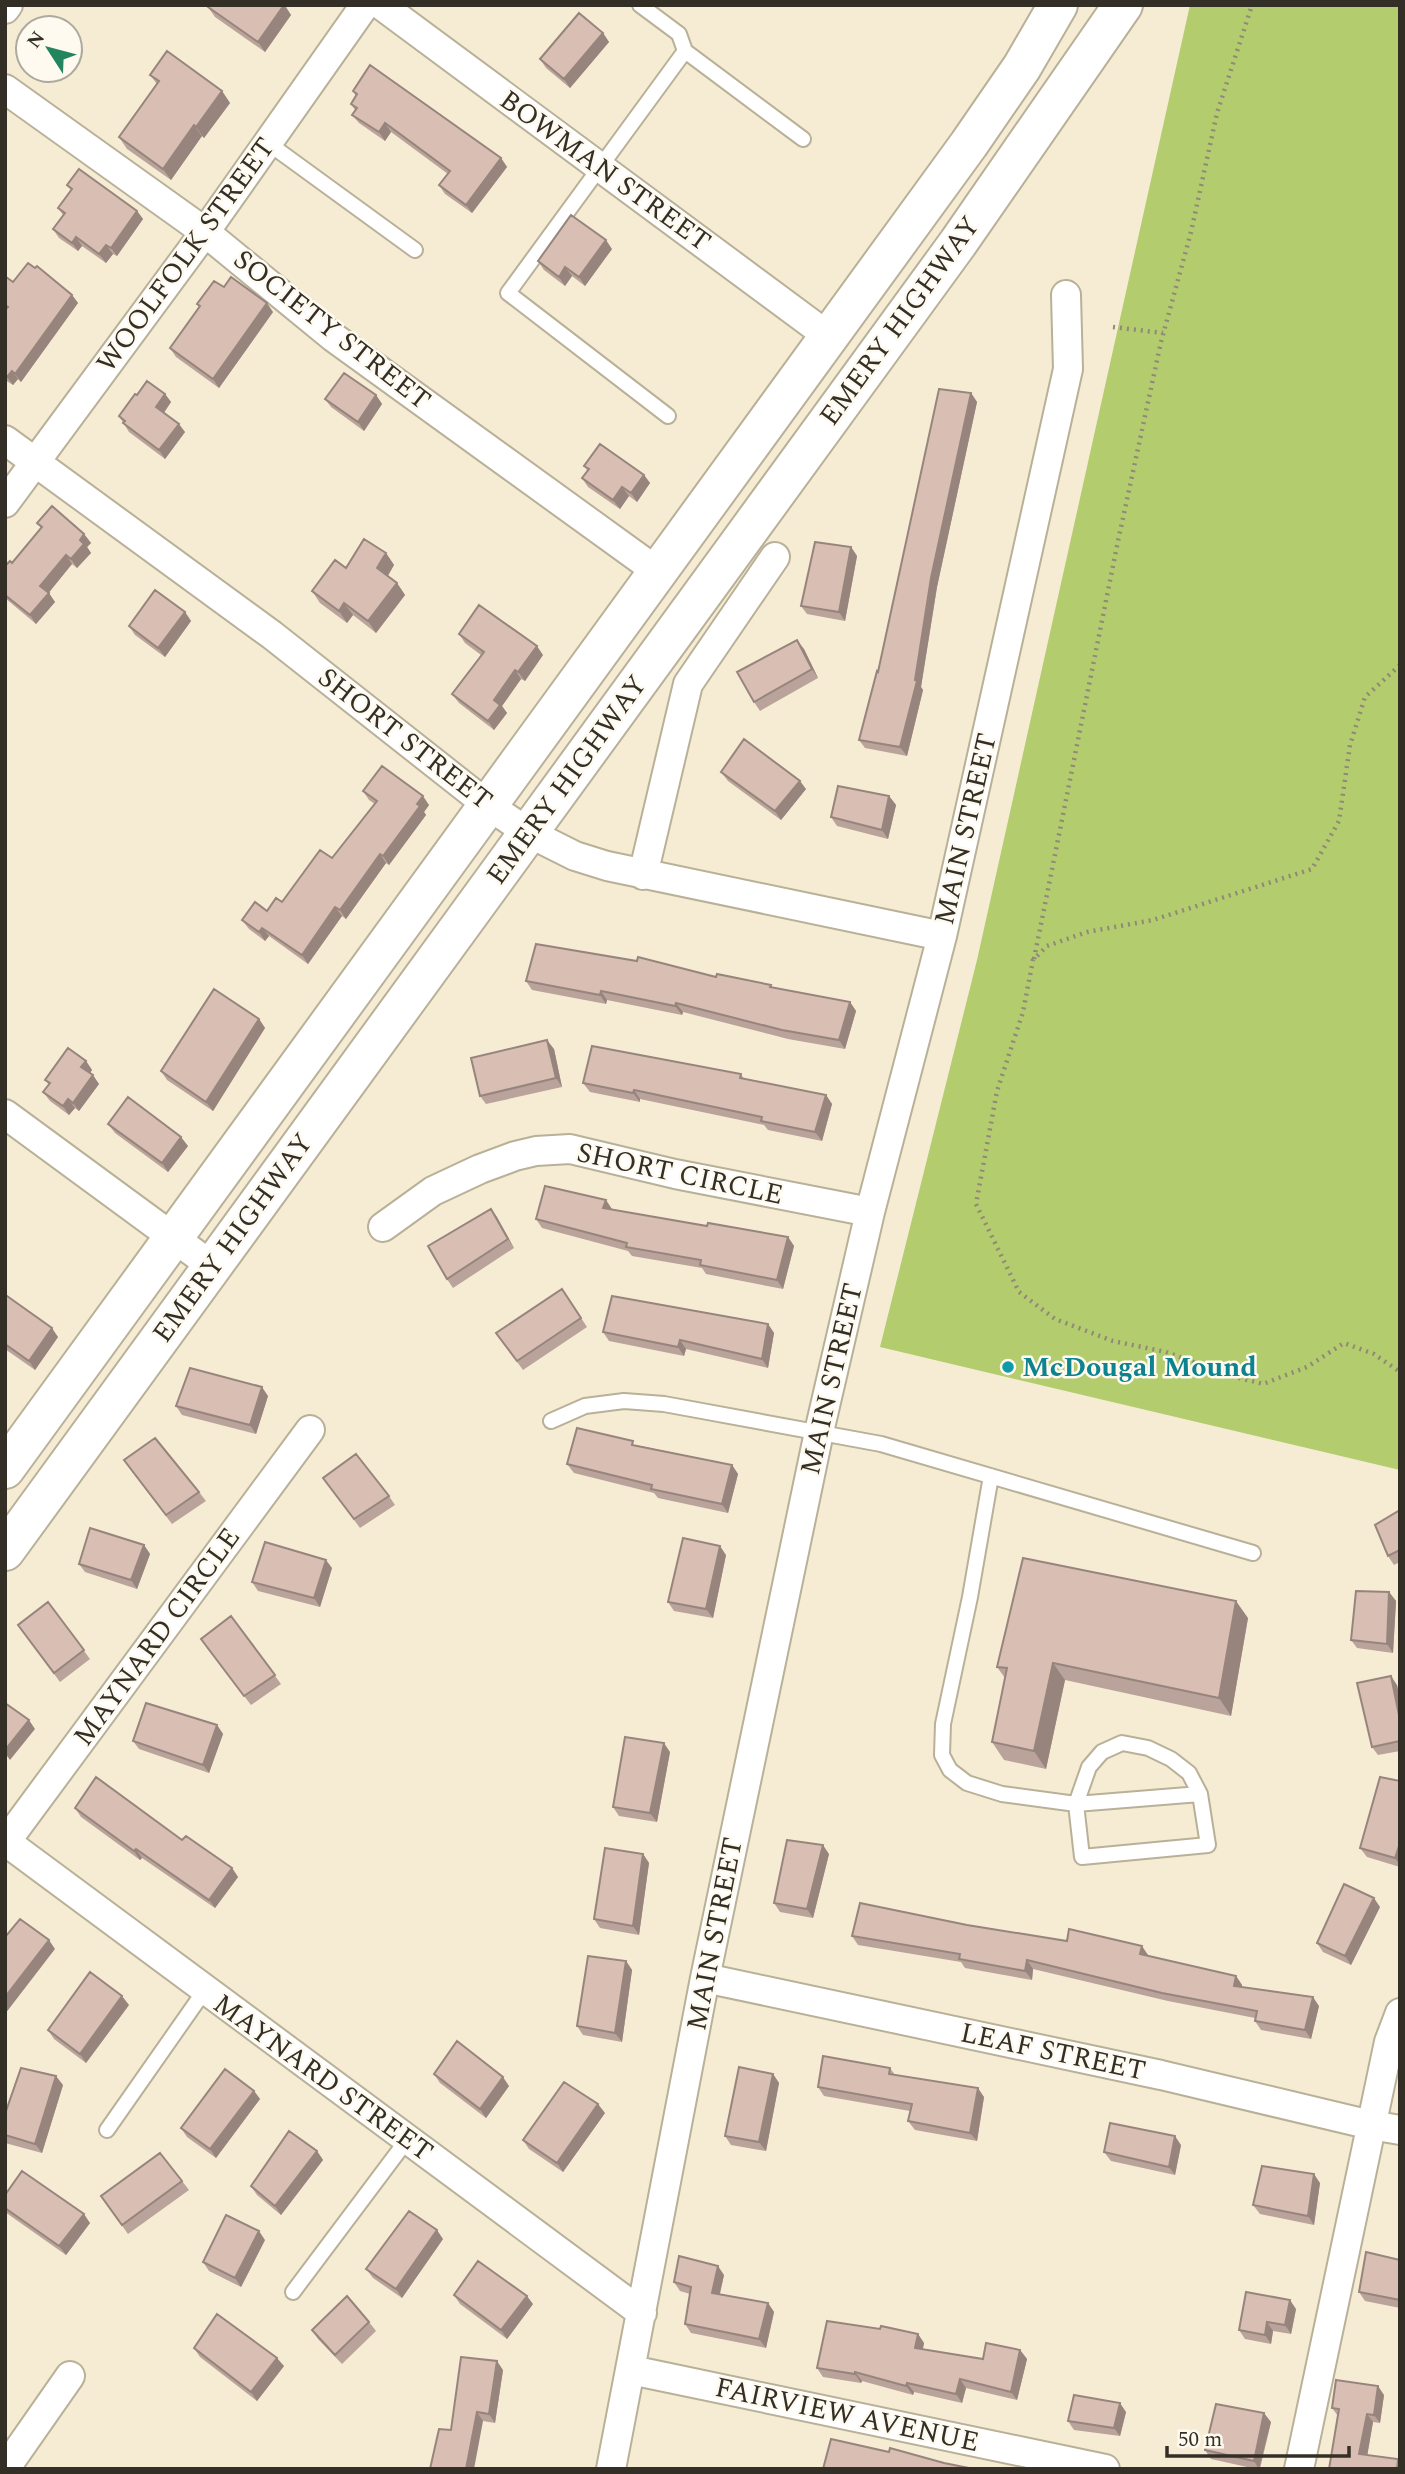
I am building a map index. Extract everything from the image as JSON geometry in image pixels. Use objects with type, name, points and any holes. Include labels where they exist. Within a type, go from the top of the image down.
[{"type":"highway","name":"EMERY HIGHWAY","points":[[5,1469],[969,144],[1023,66],[1058,5]]},
{"type":"highway","name":"EMERY HIGHWAY","points":[[5,1551],[958,243],[1123,5]]},
{"type":"street","name":"WOOLFOLK STREET","points":[[5,503],[205,232],[365,5]]},
{"type":"street","name":"BOWMAN STREET","points":[[381,5],[828,336]]},
{"type":"street","name":"SOCIETY STREET","points":[[5,89],[205,232],[332,337],[658,572]]},
{"type":"street","name":"MAIN STREET","points":[[611,2469],[705,1978],[819,1432],[870,1212],[942,936],[1068,369],[1066,295]]},
{"type":"street","name":"SHORT STREET","points":[[5,440],[272,635],[489,806],[529,833],[575,856],[643,874],[942,936]]},
{"type":"street","points":[[643,874],[688,684],[775,557]]},
{"type":"street","points":[[5,1114],[212,1266]]},
{"type":"street","name":"SHORT CIRCLE","points":[[383,1227],[433,1191],[480,1169],[526,1154],[570,1149],[675,1174],[870,1212]]},
{"type":"street","name":"MAYNARD CIRCLE","points":[[6,1842],[310,1430]]},
{"type":"street","name":"MAYNARD STREET","points":[[6,1842],[642,2313]]},
{"type":"street","name":"LEAF STREET","points":[[705,1978],[1161,2075],[1400,2130]]},
{"type":"street","points":[[1298,2469],[1389,2042],[1400,2013]]},
{"type":"street","name":"FAIRVIEW AVENUE","points":[[631,2370],[1105,2469]]},
{"type":"street","points":[[5,2469],[71,2376]]},
{"type":"lane","points":[[640,5],[679,34],[685,51],[803,139]]},
{"type":"lane","points":[[668,416],[508,293],[685,51]]},
{"type":"lane","points":[[268,143],[415,250]]},
{"type":"lane","points":[[551,1421],[585,1406],[624,1401],[664,1404],[819,1432],[881,1444],[1253,1553]]},
{"type":"lane","points":[[991,1476],[970,1597],[943,1724],[942,1755],[950,1770],[967,1783],[1002,1794],[1076,1804],[1200,1794]]},
{"type":"lane","points":[[1122,1743],[1148,1748],[1171,1759],[1189,1773],[1200,1794],[1208,1845],[1082,1857],[1076,1804],[1089,1768],[1102,1752],[1122,1743]]},
{"type":"lane","points":[[107,2130],[205,1990]]},
{"type":"lane","points":[[293,2292],[407,2140]]},
{"type":"path","points":[[1252,5],[1217,113],[1191,232],[1163,333],[1115,554],[1023,1012],[997,1091],[976,1204],[1019,1292],[1055,1320],[1263,1384],[1307,1367],[1344,1343],[1374,1354],[1400,1372]]},
{"type":"path","points":[[1113,327],[1163,333]]},
{"type":"path","points":[[1033,960],[1048,946],[1087,932],[1153,920],[1312,870],[1339,821],[1350,745],[1365,697],[1400,665]]},
{"type":"green space","points":[[1190,5],[1400,5],[1400,1470],[880,1347],[977,960]]},
{"type":"building","points":[[284,5],[258,42],[208,7]]},
{"type":"building","points":[[579,13],[603,33],[564,79],[540,59]]},
{"type":"building","points":[[167,51],[222,91],[163,169],[119,137],[159,81],[150,75]]},
{"type":"building","points":[[370,65],[501,158],[466,205],[439,185],[450,171],[385,123],[379,132],[352,115],[357,108],[351,104],[357,94],[353,91]]},
{"type":"building","points":[[79,169],[137,211],[111,248],[106,245],[99,254],[76,237],[72,243],[53,229],[65,213],[58,208],[72,189],[67,185]]},
{"type":"building","points":[[571,215],[606,240],[579,277],[565,267],[559,277],[538,261]]},
{"type":"building","points":[[28,263],[35,268],[37,266],[72,295],[15,374],[12,371],[7,377],[5,310],[8,307],[5,305],[5,278],[13,282]]},
{"type":"building","points":[[231,277],[267,303],[213,379],[170,348],[214,281],[224,287]]},
{"type":"building","points":[[344,373],[376,395],[358,422],[325,399]]},
{"type":"building","points":[[147,381],[165,394],[156,407],[179,424],[159,450],[123,423],[125,421],[119,416]]},
{"type":"building","points":[[939,389],[971,393],[931,578],[915,680],[917,681],[900,747],[859,740],[878,672]]},
{"type":"building","points":[[600,444],[644,475],[631,493],[622,487],[613,500],[582,478],[589,469],[584,466]]},
{"type":"building","points":[[52,506],[84,534],[80,540],[84,544],[71,559],[66,555],[40,586],[49,593],[30,615],[5,595],[5,566],[10,561],[12,563],[42,527],[37,523]]},
{"type":"building","points":[[364,539],[386,553],[377,568],[397,583],[368,621],[344,603],[339,611],[312,591],[335,560],[346,568]]},
{"type":"building","points":[[815,542],[851,547],[839,612],[801,606]]},
{"type":"building","points":[[155,590],[185,612],[158,648],[129,626]]},
{"type":"building","points":[[479,605],[537,646],[518,672],[515,670],[494,700],[500,705],[488,721],[452,694],[484,652],[459,634]]},
{"type":"building","points":[[797,640],[812,669],[754,702],[737,672]]},
{"type":"building","points":[[744,739],[800,781],[775,811],[721,772]]},
{"type":"building","points":[[382,766],[423,796],[417,804],[420,806],[383,856],[380,854],[340,910],[335,907],[302,955],[262,928],[259,932],[242,920],[255,902],[267,911],[276,898],[282,902],[320,850],[332,858],[377,801],[363,791]]},
{"type":"building","points":[[838,786],[889,796],[882,830],[831,817]]},
{"type":"building","points":[[536,944],[637,961],[638,957],[716,977],[717,974],[850,1002],[839,1040],[782,1030],[676,1003],[675,1006],[601,991],[600,995],[526,981]]},
{"type":"building","points":[[214,989],[259,1019],[206,1102],[161,1071]]},
{"type":"building","points":[[547,1040],[556,1078],[480,1096],[471,1058]]},
{"type":"building","points":[[592,1046],[741,1074],[740,1078],[826,1095],[815,1132],[761,1121],[762,1117],[634,1090],[633,1093],[583,1083]]},
{"type":"building","points":[[68,1048],[86,1061],[81,1067],[93,1075],[73,1103],[68,1099],[63,1106],[43,1092],[50,1083],[45,1080]]},
{"type":"building","points":[[128,1097],[181,1137],[162,1163],[108,1124]]},
{"type":"building","points":[[545,1186],[606,1200],[603,1208],[788,1237],[777,1280],[700,1265],[701,1260],[626,1247],[627,1243],[536,1219]]},
{"type":"building","points":[[491,1209],[508,1239],[447,1279],[428,1246]]},
{"type":"building","points":[[562,1289],[581,1318],[517,1361],[496,1333]]},
{"type":"building","points":[[7,1296],[52,1328],[29,1361],[5,1344]]},
{"type":"building","points":[[612,1296],[768,1324],[762,1359],[680,1340],[678,1347],[603,1332]]},
{"type":"building","points":[[190,1368],[262,1387],[250,1425],[176,1406]]},
{"type":"building","points":[[577,1428],[633,1441],[632,1445],[732,1465],[722,1504],[651,1489],[652,1485],[567,1464]]},
{"type":"building","points":[[155,1438],[199,1492],[166,1515],[124,1460]]},
{"type":"building","points":[[356,1454],[389,1496],[354,1519],[323,1478]]},
{"type":"building","points":[[1400,1510],[1400,1550],[1388,1556],[1375,1525]]},
{"type":"building","points":[[90,1528],[144,1545],[131,1580],[79,1564]]},
{"type":"building","points":[[683,1538],[720,1546],[706,1609],[668,1602]]},
{"type":"building","points":[[265,1542],[326,1560],[314,1598],[252,1582]]},
{"type":"building","points":[[1023,1558],[1236,1601],[1219,1698],[1053,1663],[1034,1751],[992,1742],[1007,1668],[997,1667]]},
{"type":"building","points":[[1356,1591],[1389,1592],[1387,1644],[1351,1640]]},
{"type":"building","points":[[48,1602],[84,1650],[54,1673],[18,1625]]},
{"type":"building","points":[[231,1616],[275,1675],[244,1696],[201,1639]]},
{"type":"building","points":[[1391,1676],[1400,1720],[1400,1741],[1372,1747],[1357,1683]]},
{"type":"building","points":[[5,1703],[29,1720],[5,1750]]},
{"type":"building","points":[[146,1703],[217,1725],[203,1765],[133,1741]]},
{"type":"building","points":[[625,1737],[664,1743],[650,1813],[613,1807]]},
{"type":"building","points":[[96,1777],[182,1840],[186,1836],[232,1868],[209,1900],[75,1808]]},
{"type":"building","points":[[1380,1777],[1400,1781],[1400,1843],[1395,1858],[1360,1848]]},
{"type":"building","points":[[787,1840],[823,1845],[807,1909],[774,1903]]},
{"type":"building","points":[[605,1848],[643,1854],[633,1926],[594,1919]]},
{"type":"building","points":[[1344,1884],[1374,1898],[1345,1956],[1317,1943]]},
{"type":"building","points":[[860,1903],[967,1925],[1067,1941],[1069,1929],[1142,1946],[1140,1954],[1236,1976],[1234,1986],[1313,1997],[1305,2030],[1255,2021],[1257,2011],[1162,1993],[1027,1960],[1025,1971],[959,1959],[960,1954],[852,1936]]},
{"type":"building","points":[[20,1919],[49,1940],[5,1997],[5,1937]]},
{"type":"building","points":[[588,1956],[626,1961],[615,2033],[577,2026]]},
{"type":"building","points":[[90,1972],[122,1996],[80,2054],[48,2030]]},
{"type":"building","points":[[457,2041],[503,2077],[480,2109],[434,2074]]},
{"type":"building","points":[[823,2056],[890,2068],[889,2074],[978,2088],[970,2133],[908,2121],[912,2104],[818,2087]]},
{"type":"building","points":[[739,2067],[773,2074],[759,2142],[725,2136]]},
{"type":"building","points":[[21,2068],[56,2076],[35,2144],[5,2135],[5,2114]]},
{"type":"building","points":[[225,2069],[254,2091],[210,2149],[181,2128]]},
{"type":"building","points":[[564,2082],[598,2104],[557,2163],[523,2140]]},
{"type":"building","points":[[1110,2123],[1175,2136],[1169,2167],[1104,2152]]},
{"type":"building","points":[[289,2131],[317,2151],[275,2206],[251,2186]]},
{"type":"building","points":[[160,2153],[182,2181],[122,2225],[101,2196]]},
{"type":"building","points":[[1262,2166],[1314,2174],[1308,2216],[1253,2205]]},
{"type":"building","points":[[22,2171],[84,2214],[59,2246],[5,2208],[5,2195]]},
{"type":"building","points":[[409,2211],[437,2230],[396,2289],[366,2269]]},
{"type":"building","points":[[226,2215],[259,2231],[235,2278],[203,2262]]},
{"type":"building","points":[[1366,2252],[1400,2260],[1400,2300],[1359,2292]]},
{"type":"building","points":[[679,2256],[718,2266],[712,2293],[768,2303],[759,2339],[685,2324],[691,2287],[674,2282]]},
{"type":"building","points":[[478,2261],[527,2296],[501,2330],[454,2295]]},
{"type":"building","points":[[1246,2292],[1290,2300],[1285,2325],[1267,2322],[1265,2335],[1239,2330]]},
{"type":"building","points":[[347,2296],[369,2322],[335,2355],[312,2330]]},
{"type":"building","points":[[217,2314],[277,2358],[251,2392],[194,2348]]},
{"type":"building","points":[[827,2321],[880,2329],[881,2326],[918,2334],[915,2348],[983,2359],[986,2343],[1020,2350],[1011,2392],[960,2379],[956,2394],[907,2383],[906,2386],[855,2372],[817,2368]]},
{"type":"building","points":[[461,2357],[497,2361],[489,2414],[477,2412],[466,2469],[430,2469],[439,2429],[451,2430]]},
{"type":"building","points":[[1336,2380],[1378,2386],[1374,2415],[1367,2414],[1359,2454],[1398,2459],[1397,2469],[1329,2469],[1339,2409],[1332,2408]]},
{"type":"building","points":[[1074,2395],[1120,2403],[1114,2428],[1068,2421]]},
{"type":"building","points":[[1216,2404],[1264,2413],[1254,2461],[1205,2450]]},
{"type":"building","points":[[831,2439],[889,2452],[890,2448],[974,2469],[823,2469]]},
{"type":"place","name":"McDougal Mound","points":[[1008,1367]]}]
